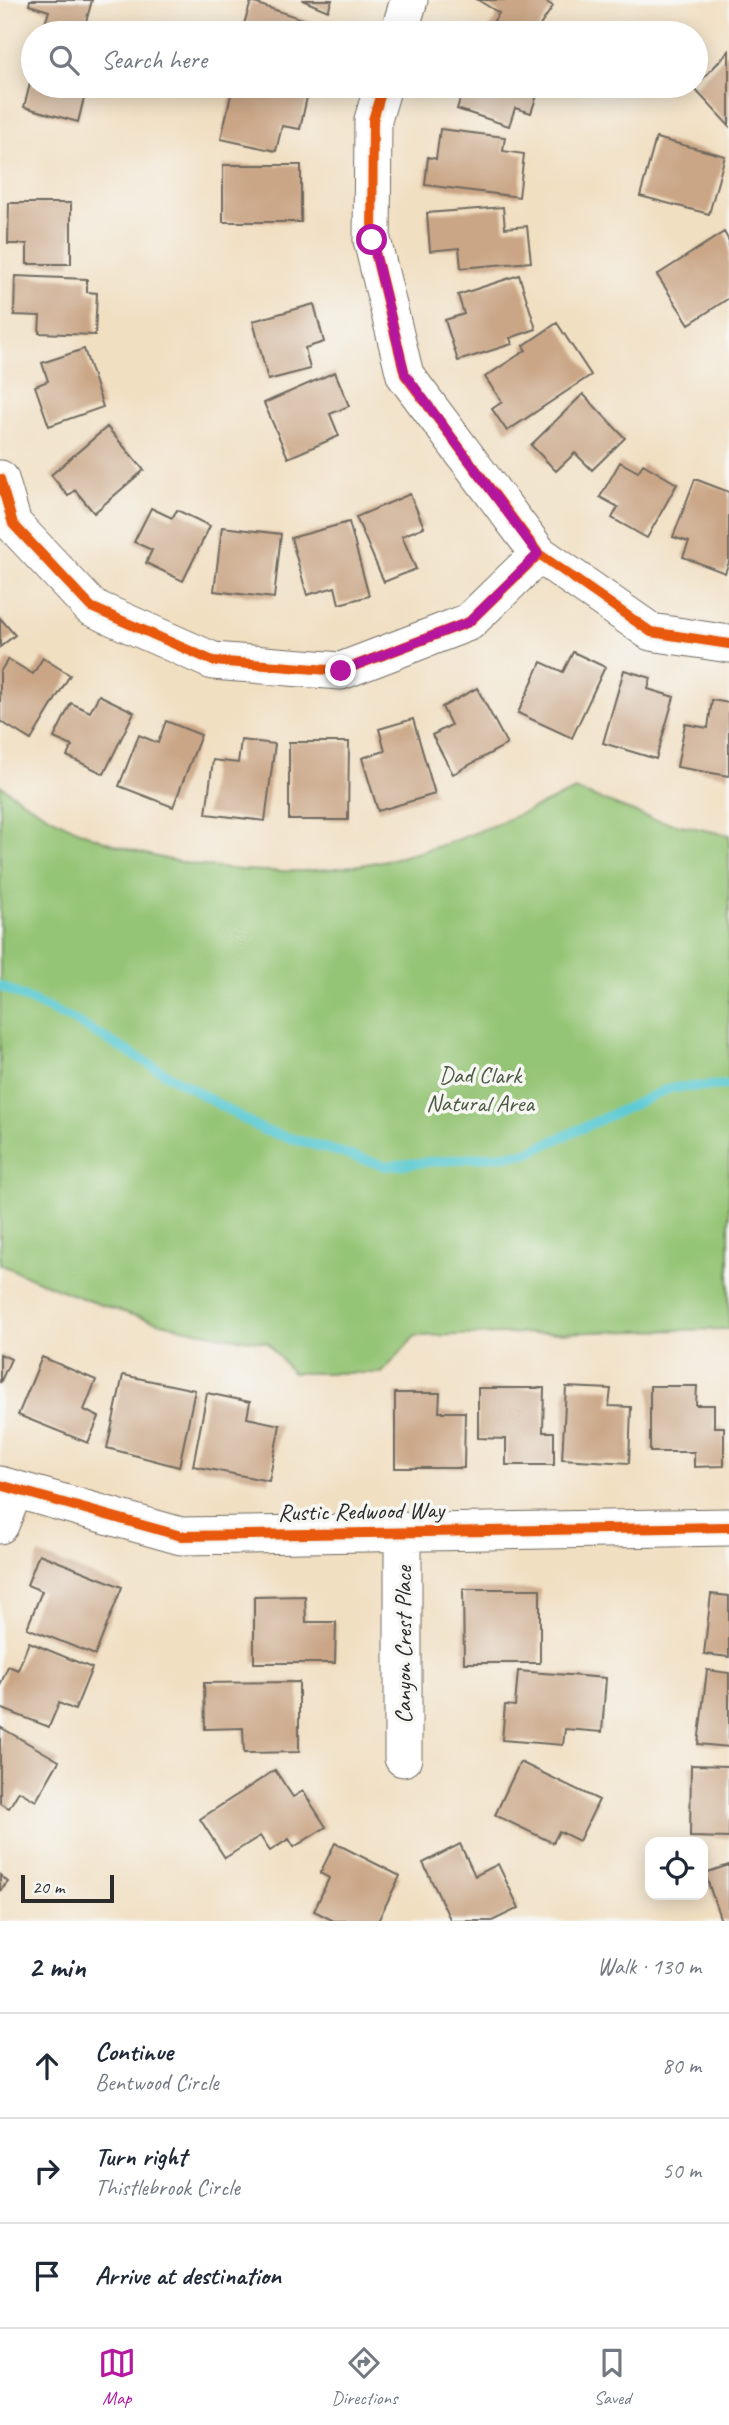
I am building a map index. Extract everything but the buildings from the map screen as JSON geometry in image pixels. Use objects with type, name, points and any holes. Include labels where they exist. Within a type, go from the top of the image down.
[{"type":"street","points":[[403,21],[409,0]]},
{"type":"street","points":[[379,98],[373,120],[372,240],[405,374],[538,554],[651,632],[729,644]]},
{"type":"street","points":[[0,479],[13,524],[91,607],[213,661],[341,671],[469,622],[538,554]]},
{"type":"street","points":[[0,1525],[7,1488]]},
{"type":"street","name":"Rustic Redwood Way","points":[[7,1488],[181,1536],[729,1527]]},
{"type":"street","name":"Canyon Crest Place","points":[[403,1531],[403,1758]]},
{"type":"green space","name":"Dad Clark Natural Area","points":[[0,785],[49,816],[102,840],[158,857],[216,868],[275,871],[334,868],[392,859],[464,837],[576,790],[652,819],[729,835],[729,1329],[415,1336],[382,1373],[292,1373],[267,1342],[197,1331],[130,1314],[65,1292],[0,1264]]},
{"type":"waterway","points":[[0,986],[75,1021],[263,1130],[386,1166],[527,1153],[670,1088],[729,1085]]},
{"type":"cycle path","points":[[379,98],[373,120],[372,240],[405,375],[539,554],[651,632],[729,644]]},
{"type":"cycle path","points":[[0,479],[13,524],[91,607],[213,661],[341,671],[469,622],[539,554]]},
{"type":"cycle path","points":[[0,1485],[181,1536],[729,1527]]},
{"type":"route","points":[[341,671],[469,622],[538,554],[405,374],[372,240]]}]
